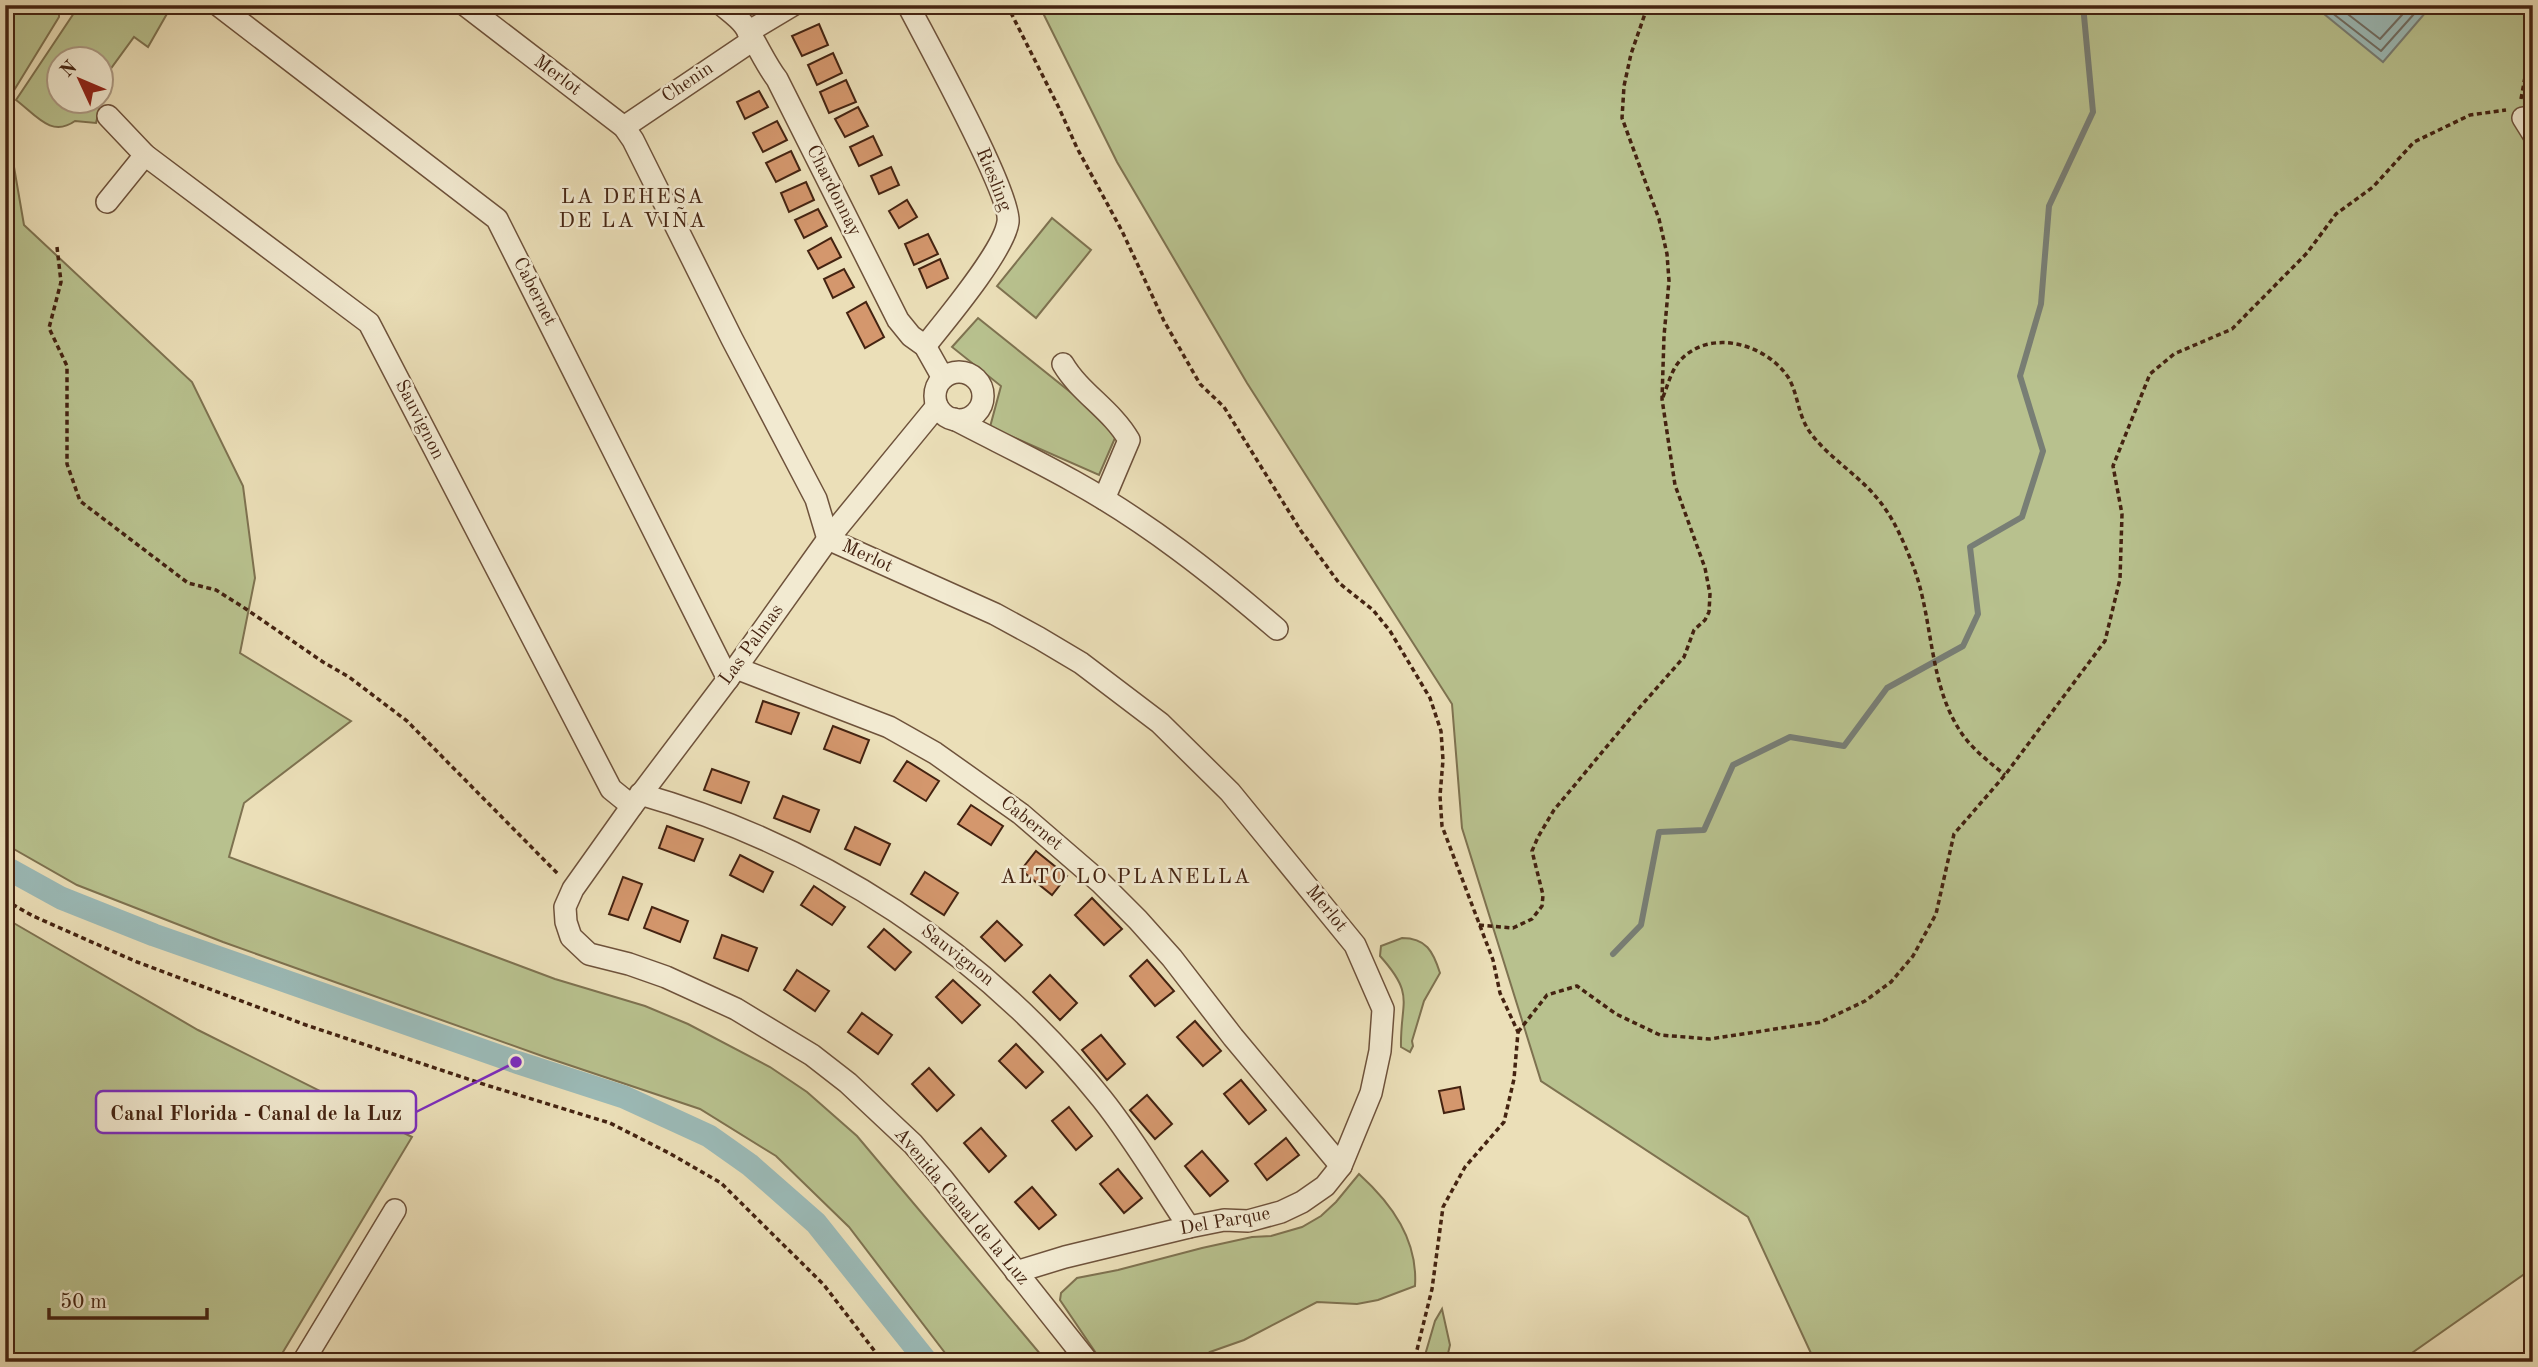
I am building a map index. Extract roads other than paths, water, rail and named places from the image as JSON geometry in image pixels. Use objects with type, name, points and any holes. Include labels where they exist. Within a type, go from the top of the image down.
[{"type":"street","name":"Cabernet","points":[[218,5],[497,219],[732,673],[889,727],[978,783],[1051,839],[1101,883],[1172,958],[1233,1037],[1340,1166]]},
{"type":"street","name":"Merlot","points":[[465,5],[624,127],[633,140],[732,339],[816,499],[828,539],[995,614],[1039,638],[1101,678],[1160,723],[1230,792],[1355,945],[1383,1009]]},
{"type":"street","name":"Chardonnay","points":[[722,5],[742,22],[762,60],[777,79],[898,320],[911,336],[925,346],[943,378]]},
{"type":"street","name":"Chenin","points":[[624,127],[793,5]]},
{"type":"street","name":"Riesling","points":[[908,5],[987,159],[1008,210],[1006,230],[992,256],[925,346]]},
{"type":"street","name":"Sauvignon","points":[[108,116],[145,155],[369,323],[611,789],[636,800],[715,820],[805,858],[866,891],[954,951],[1005,995],[1070,1061],[1105,1102],[1189,1227]]},
{"type":"street","points":[[107,202],[145,155]]},
{"type":"street","points":[[1063,364],[1070,376],[1119,423],[1129,440],[1104,499]]},
{"type":"street","name":"Las Palmas","points":[[957,372],[977,380],[983,401],[975,414],[969,418],[946,413],[936,391],[943,378],[957,372]]},
{"type":"street","name":"Las Palmas","points":[[573,889],[828,539],[946,413]]},
{"type":"street","points":[[946,413],[1104,499],[1194,560],[1277,629]]},
{"type":"street","name":"Avenida Canal de la Luz","points":[[573,889],[565,907],[566,922],[572,937],[589,954],[629,964],[701,992],[775,1031],[812,1055],[865,1098],[913,1144],[1088,1362]]},
{"type":"street","name":"Del Parque","points":[[1016,1272],[1065,1257],[1189,1227],[1224,1220],[1248,1221],[1281,1212],[1325,1186],[1340,1166],[1371,1093],[1380,1051],[1383,1009]]},
{"type":"street","points":[[303,1362],[395,1210]]},
{"type":"water","points":[[2313,5],[2432,5],[2383,62]]},
{"type":"waterway","points":[[5,11],[10,5]]},
{"type":"waterway","points":[[1613,954],[1641,925],[1659,832],[1704,830],[1733,765],[1790,737],[1844,746],[1887,688],[1963,646],[1978,614],[1970,547],[2022,517],[2043,451],[2020,376],[2041,304],[2049,206],[2093,112],[2083,5]]},
{"type":"waterway","points":[[5,867],[61,898],[154,935],[516,1062],[624,1097],[709,1136],[750,1165],[816,1223],[927,1362]]},
{"type":"place","name":"Canal Florida - Canal de la Luz","points":[[516,1062]]},
{"type":"district","name":"LA DEHESA DE LA VIÑA","points":[[633,209]]},
{"type":"district","name":"ALTO LO PLANELLA","points":[[1126,877]]}]
